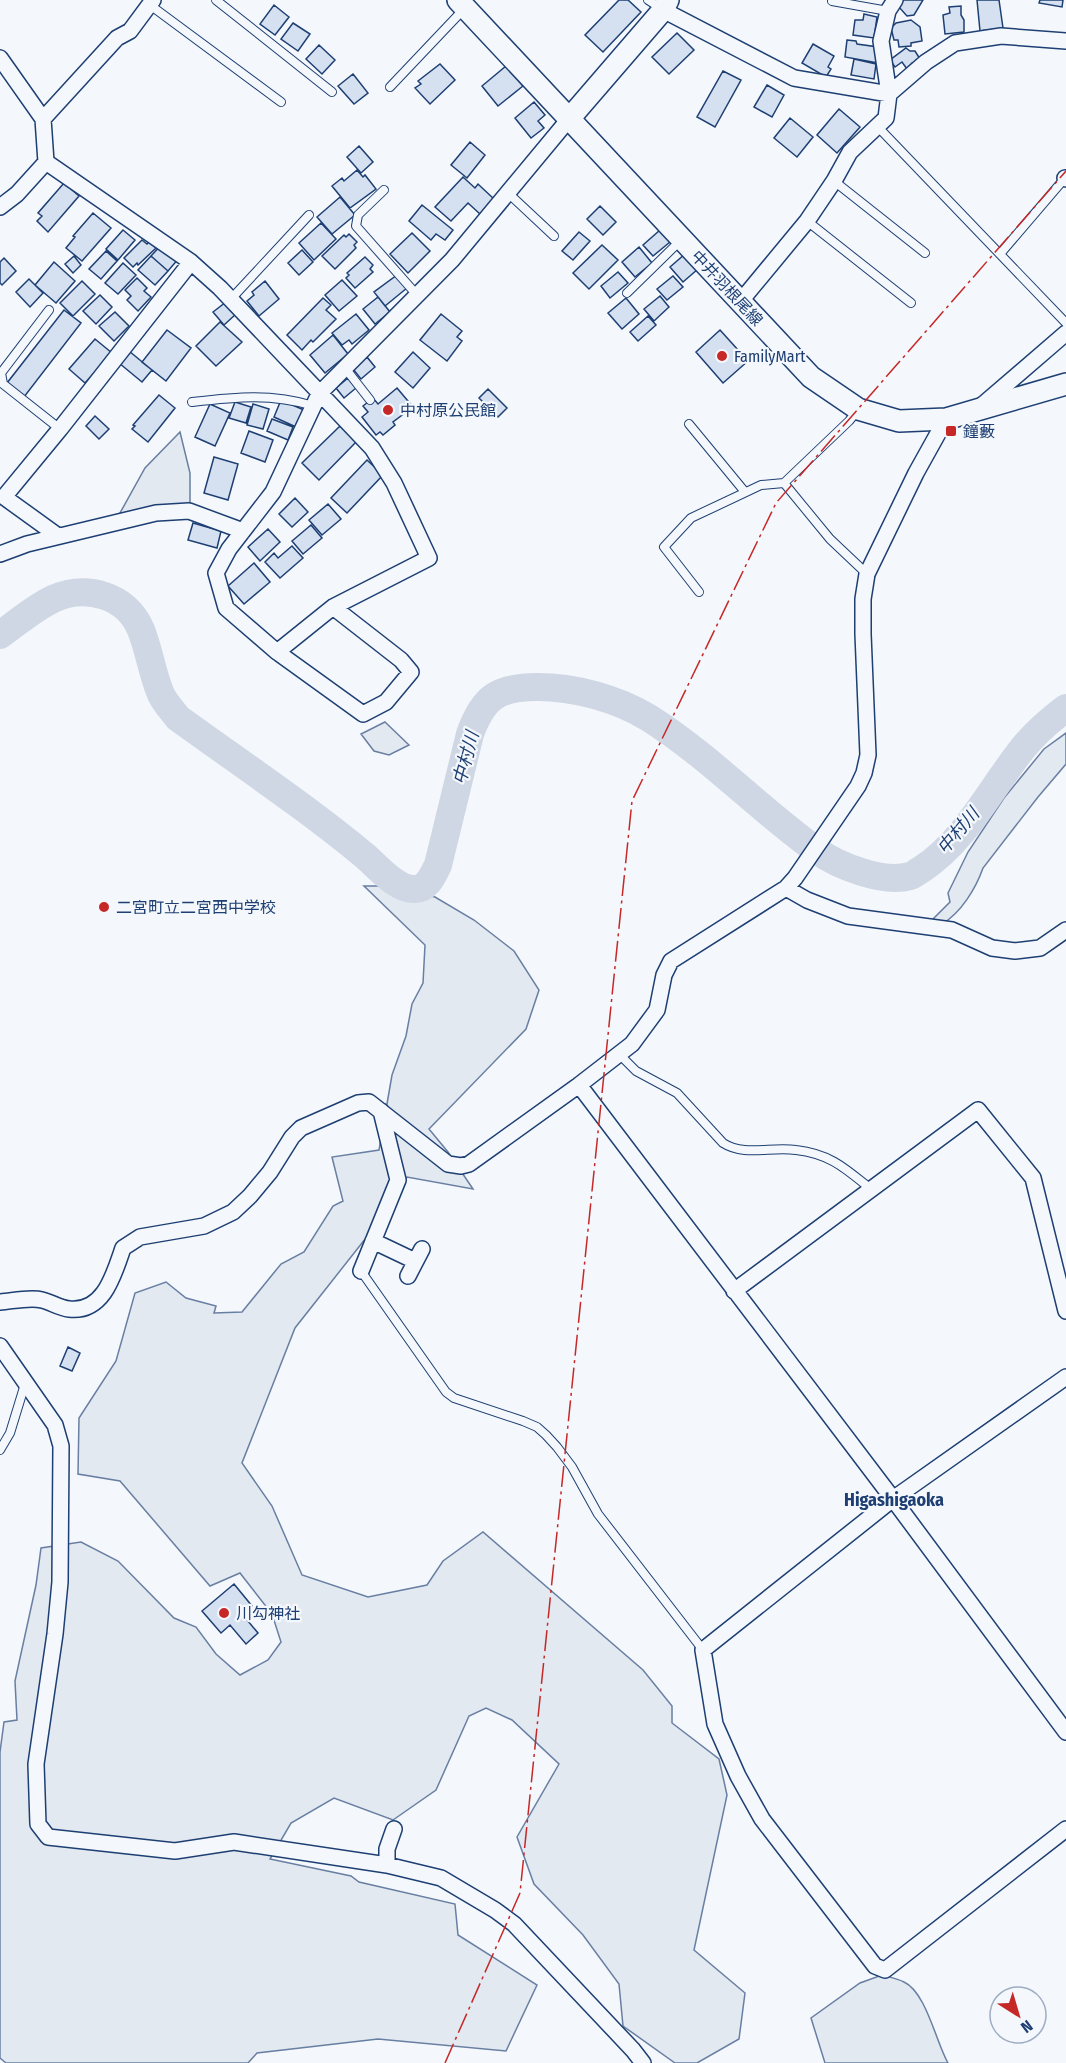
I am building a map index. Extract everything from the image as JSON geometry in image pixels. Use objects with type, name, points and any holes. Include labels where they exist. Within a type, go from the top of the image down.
[{"type":"main road","points":[[569,119],[660,3]]},
{"type":"main road","name":"中井羽根尾線","points":[[462,4],[811,377],[858,410],[899,421],[946,419],[1066,384]]},
{"type":"street","points":[[43,118],[117,38],[130,31],[151,3]]},
{"type":"street","points":[[660,3],[794,78],[889,94]]},
{"type":"street","points":[[740,303],[807,221],[850,152],[886,118],[889,94],[881,41],[891,5]]},
{"type":"street","points":[[889,94],[926,62],[955,43],[1001,36],[1066,41]]},
{"type":"street","points":[[0,58],[43,118],[46,162],[17,194],[0,207]]},
{"type":"street","points":[[333,607],[401,660],[411,672],[386,702],[363,714],[277,652],[226,608],[216,573],[229,549],[273,492],[317,400],[345,368],[452,260],[569,119]]},
{"type":"street","points":[[46,162],[191,262],[231,299],[317,400],[372,448],[394,483],[429,558],[333,607],[277,652]]},
{"type":"street","points":[[58,536],[2,498],[60,429],[191,262]]},
{"type":"street","points":[[977,410],[1066,333]]},
{"type":"street","points":[[0,1302],[40,1299],[71,1309],[79,1309],[88,1305],[105,1293],[123,1248],[127,1244],[140,1237],[204,1226],[233,1212],[250,1197],[270,1172],[292,1137],[301,1128],[358,1103],[369,1102],[448,1164],[461,1166],[470,1164],[632,1044],[657,1010],[664,975],[671,961],[791,883],[858,786],[868,755],[863,634],[863,599],[867,574],[916,473],[946,419]]},
{"type":"street","points":[[0,554],[27,544],[156,513],[189,511],[243,531]]},
{"type":"street","points":[[791,883],[807,900],[848,916],[952,930],[992,948],[1015,951],[1040,948],[1066,930]]},
{"type":"street","points":[[579,1085],[893,1499],[1066,1732]]},
{"type":"street","points":[[734,1291],[978,1110],[1033,1178],[1066,1311]]},
{"type":"street","points":[[361,1271],[398,1180],[381,1111]]},
{"type":"street","points":[[373,1241],[419,1255],[408,1276]]},
{"type":"street","points":[[0,1346],[55,1425],[61,1446],[60,1582],[56,1634],[36,1764],[38,1824],[48,1837],[175,1851],[234,1842],[387,1865],[441,1878],[514,1924],[643,2063]]},
{"type":"street","points":[[1066,1377],[893,1499],[703,1650],[715,1724],[738,1776],[762,1818],[875,1966],[885,1970],[1066,1829]]},
{"type":"street","points":[[387,1865],[387,1849],[394,1829]]},
{"type":"lane","points":[[216,0],[332,92]]},
{"type":"lane","points":[[832,1],[891,5]]},
{"type":"lane","points":[[151,3],[281,102]]},
{"type":"lane","points":[[390,87],[462,4]]},
{"type":"lane","points":[[877,126],[1066,322]]},
{"type":"lane","points":[[1000,254],[1065,179]]},
{"type":"lane","points":[[834,181],[925,253]]},
{"type":"lane","points":[[384,190],[358,215],[356,226],[417,295]]},
{"type":"lane","points":[[507,193],[554,236]]},
{"type":"lane","points":[[231,299],[309,215]]},
{"type":"lane","points":[[807,221],[911,303]]},
{"type":"lane","points":[[627,293],[681,239]]},
{"type":"lane","points":[[49,310],[1,373],[1,379],[3,384],[60,429]]},
{"type":"lane","points":[[345,368],[370,400]]},
{"type":"lane","points":[[192,402],[266,396],[292,400],[317,400]]},
{"type":"lane","points":[[699,592],[664,547],[691,518],[761,485],[784,483],[849,422],[858,410]]},
{"type":"lane","points":[[689,424],[745,492]]},
{"type":"lane","points":[[784,483],[830,539],[867,574]]},
{"type":"lane","points":[[619,1054],[636,1071],[677,1093],[723,1143],[732,1149],[747,1151],[795,1149],[838,1162],[872,1190]]},
{"type":"lane","points":[[361,1271],[446,1392],[454,1398],[537,1427],[557,1447],[572,1467],[598,1514],[703,1650]]},
{"type":"lane","points":[[0,1450],[10,1433],[26,1382]]},
{"type":"shaded area","points":[[180,432],[190,473],[190,507],[120,513],[145,468]]},
{"type":"shaded area","points":[[385,722],[409,745],[389,755],[374,751],[361,734]]},
{"type":"shaded area","points":[[1066,733],[1066,764],[983,868],[972,892],[961,907],[942,924],[932,920],[950,902],[948,893],[968,852],[1004,798],[1044,749]]},
{"type":"shaded area","points":[[364,886],[391,886],[435,897],[474,920],[514,951],[539,990],[526,1029],[429,1129],[473,1189],[407,1177],[373,1229],[295,1328],[242,1463],[272,1506],[302,1575],[368,1597],[427,1585],[443,1561],[483,1532],[643,1670],[672,1706],[672,1723],[719,1759],[727,1795],[694,1950],[745,1993],[739,2039],[697,2063],[675,2063],[623,2026],[619,1984],[583,1935],[534,1884],[517,1837],[559,1764],[512,1720],[486,1708],[469,1716],[436,1790],[393,1820],[334,1798],[291,1823],[270,1859],[351,1876],[359,1882],[455,1904],[458,1935],[537,1985],[506,2051],[378,2039],[257,2053],[248,2063],[6,2063],[0,2058],[0,1752],[4,1722],[17,1720],[15,1681],[36,1585],[41,1548],[81,1542],[118,1561],[174,1618],[196,1627],[216,1654],[240,1675],[268,1660],[281,1642],[272,1614],[240,1573],[210,1586],[120,1481],[78,1474],[79,1418],[116,1361],[135,1293],[166,1282],[186,1298],[216,1306],[214,1313],[242,1312],[281,1264],[304,1252],[333,1206],[343,1201],[332,1157],[379,1150],[392,1075],[406,1036],[412,1004],[423,983],[425,945]]},
{"type":"shaded area","points":[[882,1975],[912,1987],[930,2018],[948,2063],[825,2063],[811,2018],[860,1983]]},
{"type":"building","points":[[619,0],[628,0],[641,12],[603,52],[585,35]]},
{"type":"building","points":[[901,0],[923,0],[914,15],[907,16],[898,6]]},
{"type":"building","points":[[977,0],[999,0],[1003,28],[980,31]]},
{"type":"building","points":[[1040,0],[1063,0],[1062,7],[1039,3]]},
{"type":"building","points":[[274,5],[289,17],[275,35],[260,24]]},
{"type":"building","points":[[961,6],[964,32],[945,34],[943,15],[950,13],[949,7]]},
{"type":"building","points":[[864,14],[877,17],[874,38],[853,35],[855,20],[863,20]]},
{"type":"building","points":[[911,20],[920,27],[922,41],[911,43],[911,46],[899,47],[898,40],[894,40],[891,28],[896,23]]},
{"type":"building","points":[[293,23],[310,34],[298,51],[281,39]]},
{"type":"building","points":[[677,33],[694,50],[669,74],[652,57]]},
{"type":"building","points":[[847,40],[878,47],[878,63],[845,57]]},
{"type":"building","points":[[813,44],[834,56],[828,67],[831,69],[826,77],[802,63]]},
{"type":"building","points":[[319,45],[335,60],[322,74],[306,59]]},
{"type":"building","points":[[906,48],[915,51],[920,59],[907,69],[902,62],[895,67],[890,60]]},
{"type":"building","points":[[854,59],[876,64],[874,79],[851,75]]},
{"type":"building","points":[[440,64],[455,80],[430,104],[415,88],[421,84],[418,81]]},
{"type":"building","points":[[506,66],[523,86],[498,106],[482,86]]},
{"type":"building","points":[[723,71],[741,80],[715,127],[697,117]]},
{"type":"building","points":[[353,74],[368,93],[354,104],[338,86]]},
{"type":"building","points":[[767,85],[784,95],[772,117],[754,107]]},
{"type":"building","points":[[534,102],[545,115],[538,121],[544,128],[531,138],[515,118]]},
{"type":"building","points":[[839,109],[860,127],[837,153],[817,135]]},
{"type":"building","points":[[790,118],[813,137],[797,157],[774,138]]},
{"type":"building","points":[[470,142],[485,155],[467,178],[451,165]]},
{"type":"building","points":[[359,146],[373,162],[361,173],[347,157]]},
{"type":"building","points":[[357,170],[363,177],[365,175],[376,189],[350,208],[332,186],[342,178],[344,181]]},
{"type":"building","points":[[463,177],[475,188],[478,184],[494,199],[480,214],[468,203],[451,221],[435,207]]},
{"type":"building","points":[[64,183],[79,196],[48,232],[37,221],[42,216],[38,213]]},
{"type":"building","points":[[340,197],[355,215],[332,234],[317,217]]},
{"type":"building","points":[[422,205],[453,230],[445,240],[436,234],[431,240],[409,221]]},
{"type":"building","points":[[600,206],[616,222],[603,235],[587,219]]},
{"type":"building","points":[[93,213],[111,228],[82,261],[66,248]]},
{"type":"building","points":[[321,223],[336,239],[314,260],[299,243]]},
{"type":"building","points":[[123,230],[135,240],[118,260],[106,249]]},
{"type":"building","points":[[660,230],[670,242],[653,256],[643,245]]},
{"type":"building","points":[[579,232],[590,241],[573,260],[562,251]]},
{"type":"building","points":[[412,233],[430,251],[408,273],[390,254]]},
{"type":"building","points":[[349,234],[357,242],[354,245],[356,248],[335,269],[322,256],[344,235],[346,237]]},
{"type":"building","points":[[142,240],[156,248],[133,267],[124,258]]},
{"type":"building","points":[[163,243],[179,258],[168,271],[151,256]]},
{"type":"building","points":[[602,245],[618,260],[589,289],[573,273]]},
{"type":"building","points":[[639,247],[652,263],[635,277],[622,262]]},
{"type":"building","points":[[302,250],[313,262],[299,275],[288,263]]},
{"type":"building","points":[[106,251],[117,261],[101,279],[89,269]]},
{"type":"building","points":[[685,254],[698,269],[683,282],[670,267]]},
{"type":"building","points":[[74,256],[81,265],[73,273],[65,264]]},
{"type":"building","points":[[151,256],[168,271],[155,285],[138,270]]},
{"type":"building","points":[[365,257],[373,265],[370,269],[373,272],[355,288],[346,278],[349,275],[347,273]]},
{"type":"building","points":[[4,258],[16,271],[2,285],[0,283],[0,262]]},
{"type":"building","points":[[54,262],[75,281],[56,303],[35,285]]},
{"type":"building","points":[[123,263],[136,275],[118,294],[105,283]]},
{"type":"building","points":[[618,272],[628,283],[610,298],[601,286]]},
{"type":"building","points":[[397,275],[407,288],[385,306],[374,292]]},
{"type":"building","points":[[673,276],[683,287],[667,300],[657,289]]},
{"type":"building","points":[[137,278],[147,288],[144,291],[151,297],[138,311],[127,300],[131,296],[125,290]]},
{"type":"building","points":[[29,279],[43,293],[30,307],[16,292]]},
{"type":"building","points":[[342,280],[357,296],[339,311],[325,295]]},
{"type":"building","points":[[82,281],[95,294],[73,316],[60,303]]},
{"type":"building","points":[[265,281],[279,299],[259,316],[247,301],[254,295],[252,292]]},
{"type":"building","points":[[100,295],[112,307],[96,324],[83,311]]},
{"type":"building","points":[[660,296],[669,307],[654,321],[644,309]]},
{"type":"building","points":[[378,297],[390,312],[375,324],[363,309]]},
{"type":"building","points":[[323,298],[331,305],[326,310],[336,319],[302,350],[287,335]]},
{"type":"building","points":[[626,298],[639,314],[622,329],[608,313]]},
{"type":"building","points":[[226,302],[236,314],[224,325],[213,312]]},
{"type":"building","points":[[64,310],[81,323],[24,397],[7,383]]},
{"type":"building","points":[[115,312],[129,326],[114,341],[99,326]]},
{"type":"building","points":[[356,314],[369,330],[352,344],[349,340],[342,345],[332,333]]},
{"type":"building","points":[[441,314],[462,331],[457,337],[462,341],[447,361],[420,340]]},
{"type":"building","points":[[648,316],[656,325],[638,341],[630,332]]},
{"type":"building","points":[[220,322],[242,342],[216,366],[196,346]]},
{"type":"building","points":[[167,330],[191,348],[166,381],[142,362]]},
{"type":"building","name":"FamilyMart","points":[[720,330],[748,361],[723,383],[696,352]]},
{"type":"building","points":[[333,335],[348,354],[325,373],[310,355]]},
{"type":"building","points":[[95,339],[112,353],[85,383],[69,369]]},
{"type":"building","points":[[129,351],[152,370],[142,382],[119,363]]},
{"type":"building","points":[[413,352],[430,368],[413,388],[395,372]]},
{"type":"building","points":[[367,357],[375,367],[361,379],[353,369]]},
{"type":"building","points":[[348,378],[356,388],[344,398],[336,388]]},
{"type":"building","name":"中村原公民館","points":[[397,388],[413,407],[393,422],[395,425],[383,435],[380,432],[376,435],[362,417],[368,412],[363,406],[373,398],[378,404]]},
{"type":"building","points":[[488,389],[507,408],[498,417],[479,398]]},
{"type":"building","points":[[159,395],[175,408],[148,442],[132,429]]},
{"type":"building","points":[[281,400],[304,410],[296,427],[274,417]]},
{"type":"building","points":[[235,402],[251,407],[246,423],[229,418]]},
{"type":"building","points":[[210,404],[230,413],[215,446],[195,437]]},
{"type":"building","points":[[253,404],[269,409],[263,429],[247,425]]},
{"type":"building","points":[[95,416],[109,429],[99,439],[86,426]]},
{"type":"building","points":[[272,419],[293,427],[288,440],[267,431]]},
{"type":"building","points":[[340,426],[356,442],[319,480],[302,463]]},
{"type":"building","points":[[249,431],[273,440],[265,462],[241,453]]},
{"type":"building","points":[[214,457],[238,464],[228,500],[204,493]]},
{"type":"building","points":[[367,460],[383,475],[347,513],[331,498]]},
{"type":"building","points":[[295,498],[308,512],[292,527],[279,514]]},
{"type":"building","points":[[328,504],[341,519],[322,535],[309,520]]},
{"type":"building","points":[[193,523],[221,531],[217,548],[188,540]]},
{"type":"building","points":[[311,525],[322,538],[303,554],[292,541]]},
{"type":"building","points":[[268,529],[280,542],[260,561],[248,547]]},
{"type":"building","points":[[292,546],[303,558],[280,578],[265,562],[274,553],[278,558]]},
{"type":"building","points":[[254,563],[270,582],[244,604],[228,586]]},
{"type":"building","points":[[68,1347],[80,1353],[72,1371],[60,1366]]},
{"type":"building","name":"川勾神社","points":[[234,1584],[252,1606],[242,1614],[258,1633],[246,1644],[230,1625],[221,1633],[202,1611]]},
{"type":"waterway","name":"中村川","points":[[0,635],[39,607],[66,595],[92,593],[116,601],[135,618],[141,630],[161,695],[178,718],[320,820],[394,881],[414,889],[423,887],[432,877],[438,865],[470,734],[480,711],[493,697],[511,689],[537,687],[565,689],[609,699],[636,711],[692,749],[825,856],[862,872],[887,878],[912,875],[938,857],[965,829],[1028,742],[1043,726],[1066,708]]},
{"type":"power","points":[[445,2063],[520,1893],[632,801],[776,503],[1066,171]]},
{"type":"place","name":"FamilyMart","points":[[722,356]]},
{"type":"place","name":"中村原公民館","points":[[388,410]]},
{"type":"place","name":"鐘藪","points":[[951,431]]},
{"type":"place","name":"二宮町立二宮西中学校","points":[[104,907]]},
{"type":"place","name":"川勾神社","points":[[224,1613]]},
{"type":"district","name":"Higashigaoka","points":[[894,1500]]}]
